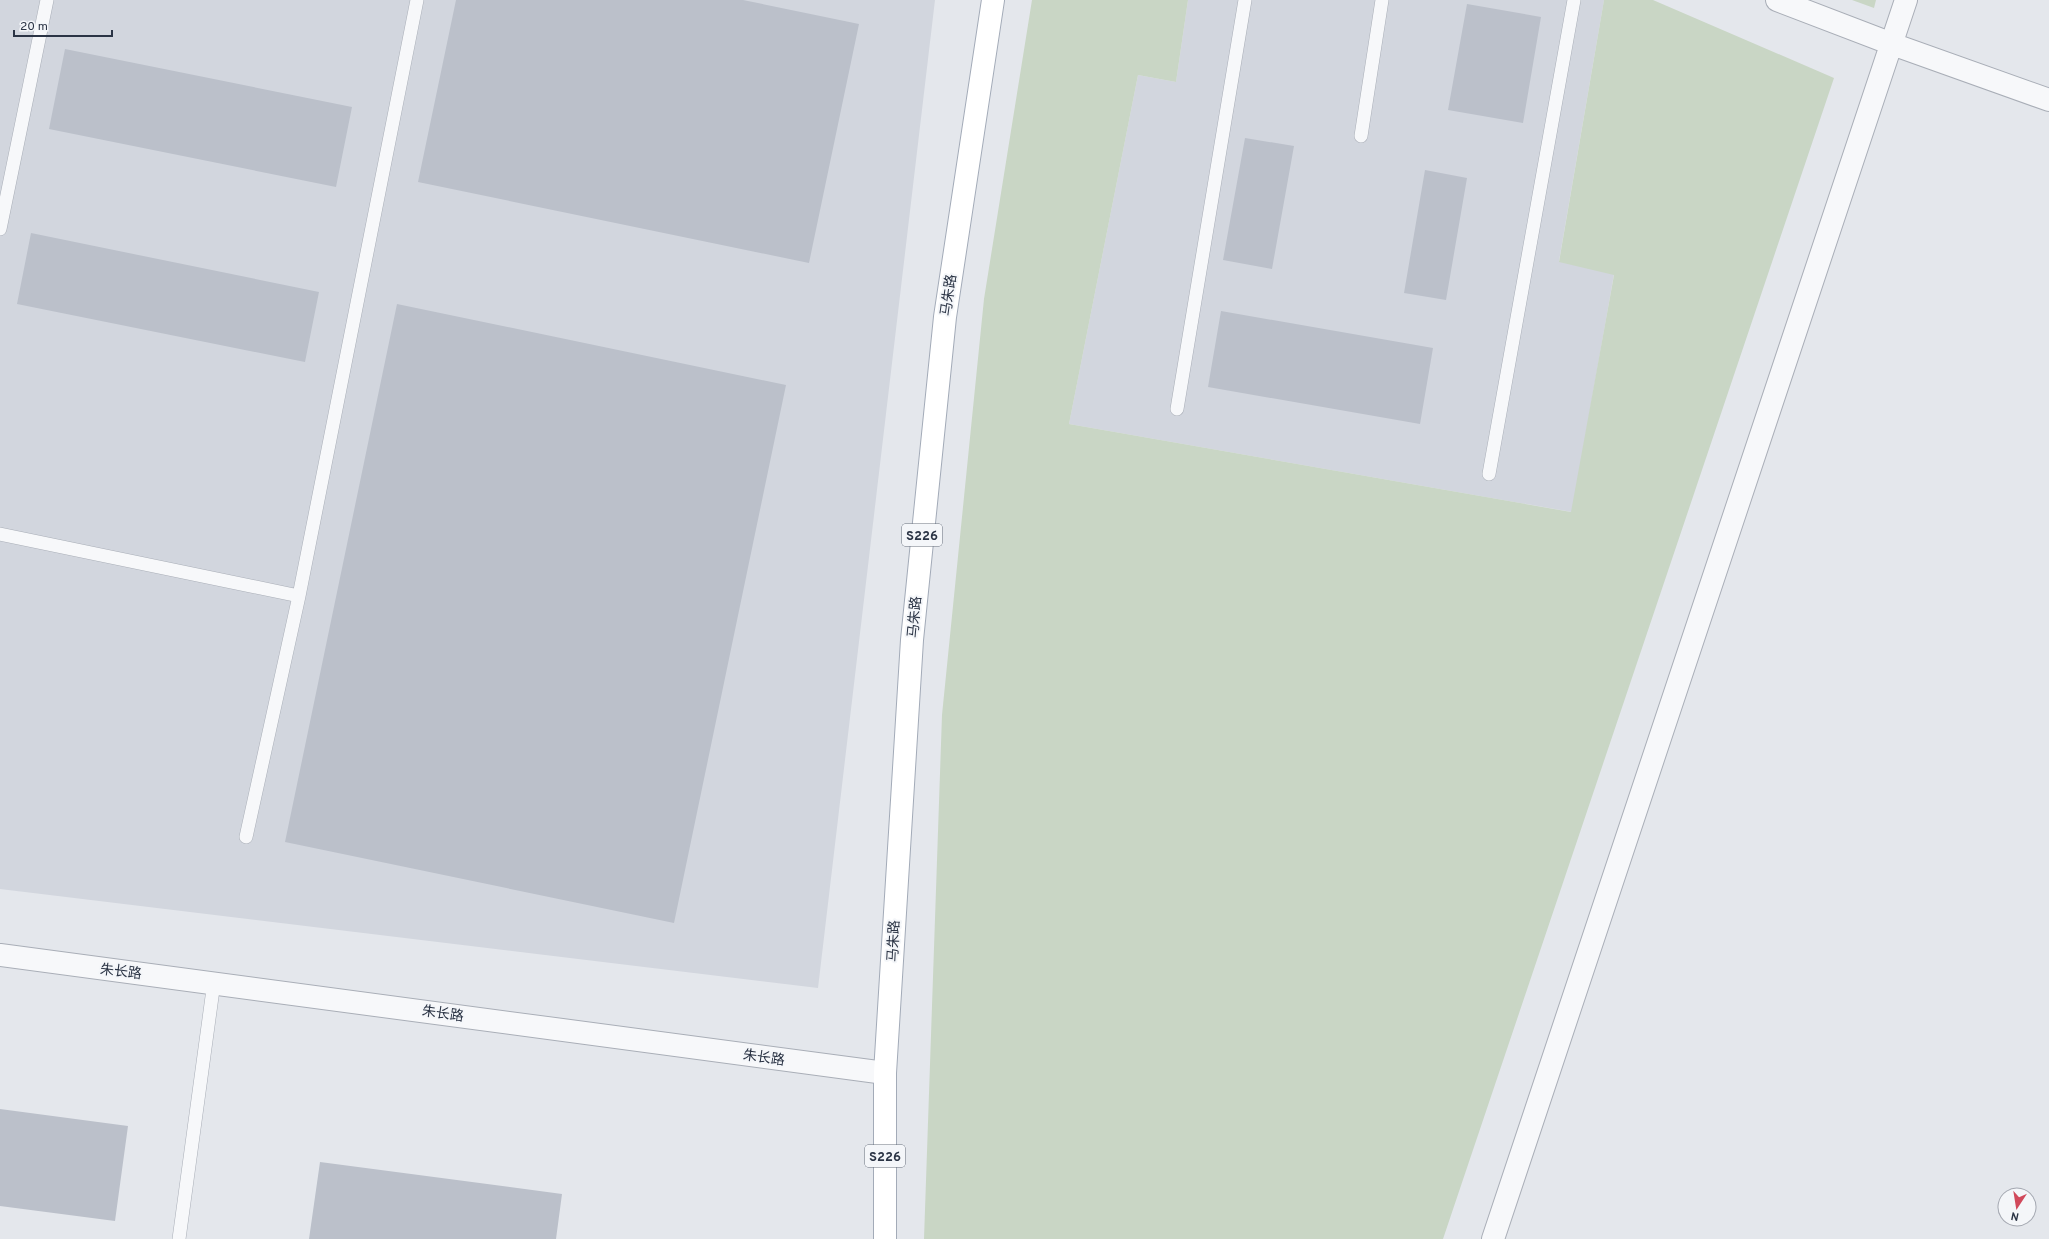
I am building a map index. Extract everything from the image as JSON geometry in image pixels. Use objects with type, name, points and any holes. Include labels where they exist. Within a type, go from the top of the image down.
[{"type":"main road","name":"马朱路","points":[[885,1239],[885,1074],[911,648],[930,448],[949,286],[993,0]]},
{"type":"street","points":[[1778,0],[1892,44],[2049,100]]},
{"type":"street","points":[[1493,1239],[1906,0]]},
{"type":"street","name":"朱长路","points":[[0,955],[214,982],[885,1074]]},
{"type":"lane","points":[[0,229],[47,0]]},
{"type":"lane","points":[[246,837],[299,596],[418,0]]},
{"type":"lane","points":[[1177,409],[1244,0]]},
{"type":"lane","points":[[1361,136],[1382,0]]},
{"type":"lane","points":[[1489,474],[1574,0]]},
{"type":"lane","points":[[0,534],[299,596]]},
{"type":"lane","points":[[179,1239],[214,982]]},
{"type":"shaded area","points":[[0,0],[935,0],[818,988],[0,889]]},
{"type":"shaded area","points":[[1188,0],[1604,0],[1559,261],[1614,274],[1572,512],[1069,424],[1138,75],[1176,82]]},
{"type":"green space","points":[[1032,0],[1188,0],[1176,82],[1138,75],[1069,424],[1571,512],[1614,275],[1559,262],[1604,0],[1653,0],[1834,78],[1443,1239],[924,1239],[942,715],[984,299]]},
{"type":"green space","points":[[1852,0],[1876,0],[1874,8]]},
{"type":"building","points":[[456,0],[743,0],[859,24],[809,263],[418,182]]},
{"type":"building","points":[[1467,4],[1541,17],[1523,123],[1448,110]]},
{"type":"building","points":[[65,49],[352,107],[336,187],[49,129]]},
{"type":"building","points":[[1245,138],[1294,146],[1272,269],[1223,260]]},
{"type":"building","points":[[1425,170],[1467,178],[1446,300],[1404,293]]},
{"type":"building","points":[[31,233],[319,292],[305,362],[17,304]]},
{"type":"building","points":[[397,304],[786,385],[674,923],[285,842]]},
{"type":"building","points":[[1221,311],[1433,348],[1420,424],[1208,387]]},
{"type":"building","points":[[0,1109],[128,1126],[115,1221],[0,1206]]},
{"type":"building","points":[[320,1162],[562,1194],[556,1239],[309,1239]]}]
